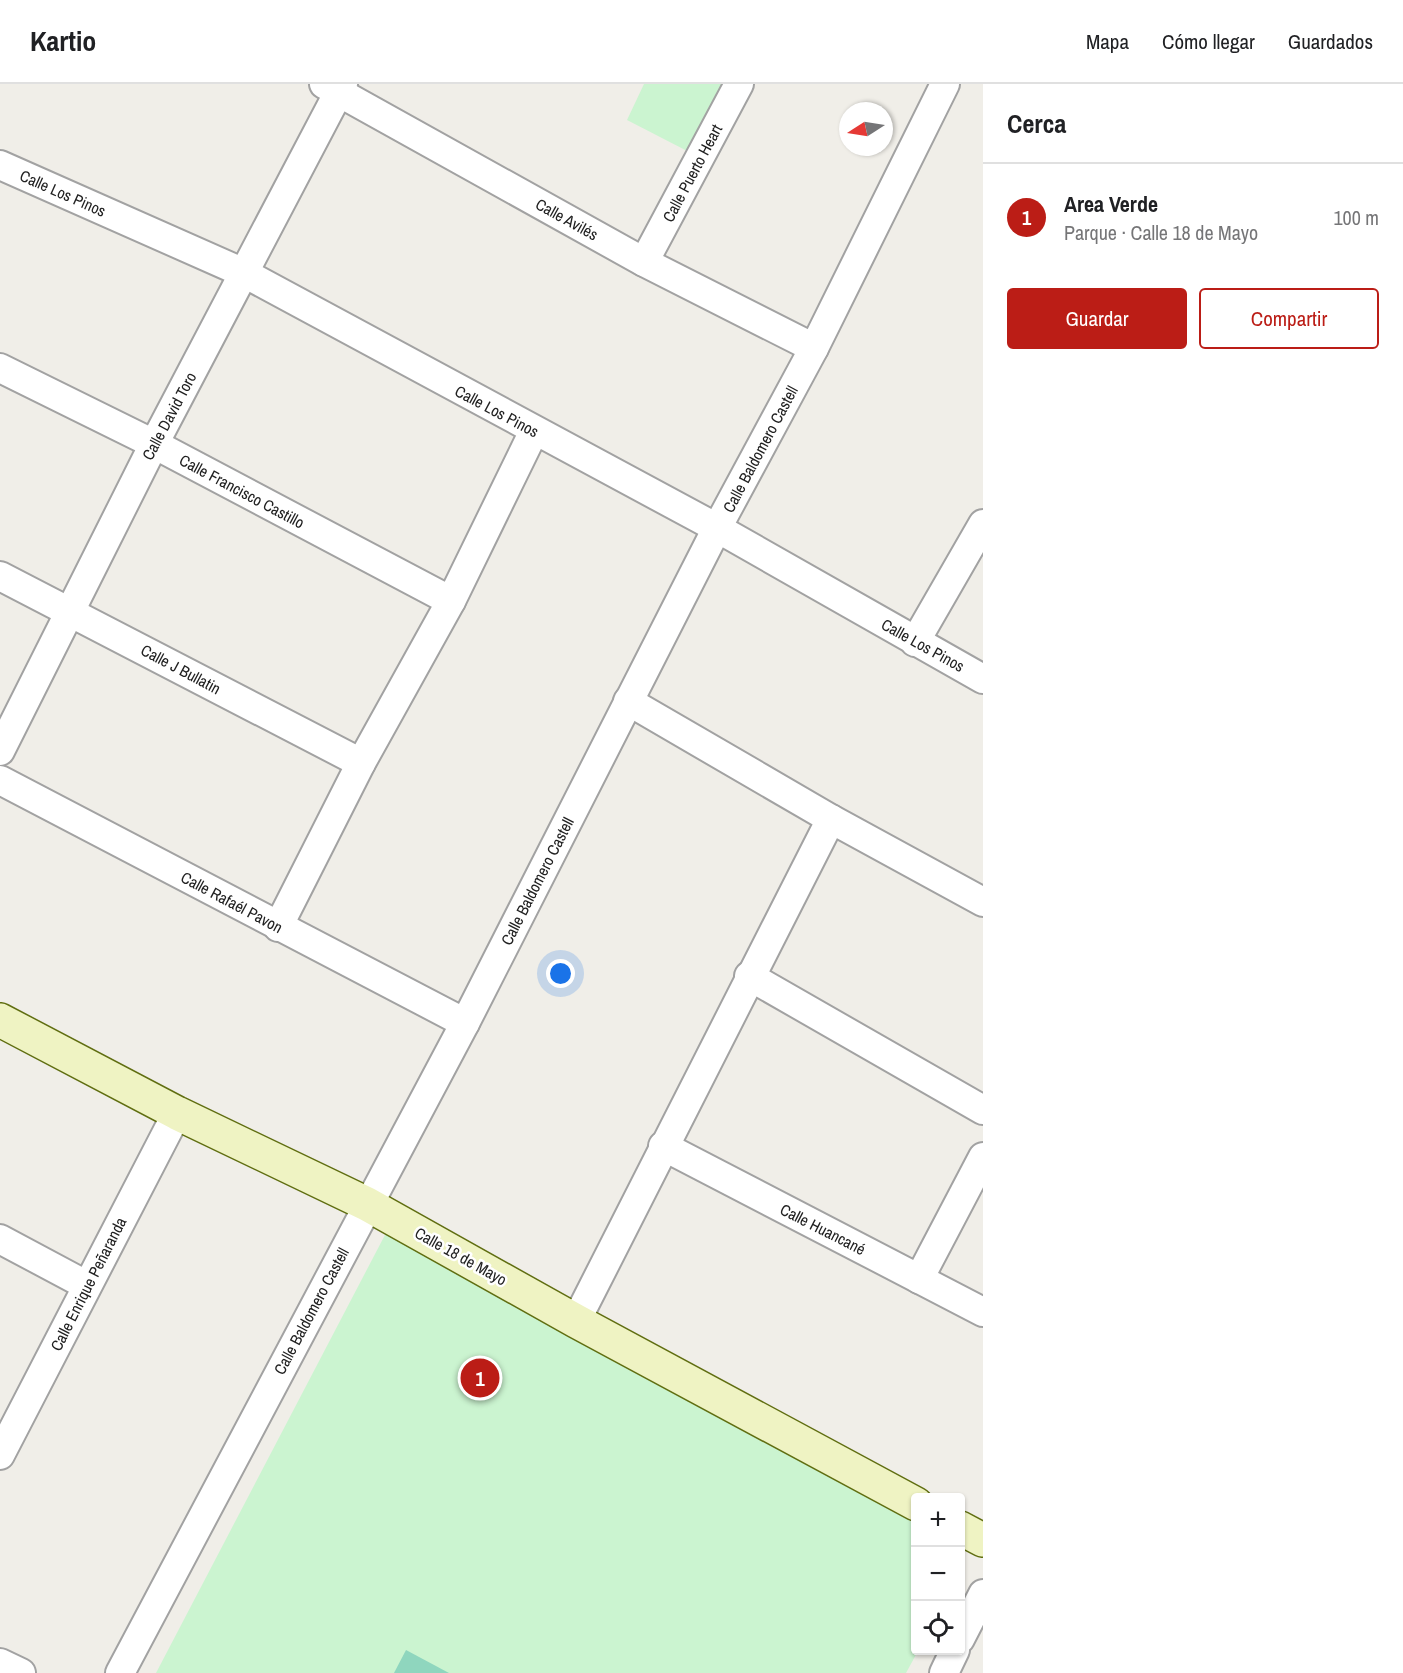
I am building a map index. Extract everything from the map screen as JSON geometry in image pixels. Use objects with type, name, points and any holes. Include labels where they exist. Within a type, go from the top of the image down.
[{"type":"street","name":"Calle Puerto Heart","points":[[644,262],[739,84]]},
{"type":"street","name":"Calle Baldomero Castell","points":[[120,1673],[465,1023],[717,528],[813,348],[945,84]]},
{"type":"street","name":"Calle Avilés","points":[[335,86],[644,262],[813,348]]},
{"type":"street","name":"Calle David Toro","points":[[0,752],[154,444],[244,273],[335,86]]},
{"type":"street","name":"Calle Los Pinos","points":[[0,165],[244,273],[717,528],[983,679]]},
{"type":"street","name":"Calle Francisco Castillo","points":[[0,368],[154,444],[451,601]]},
{"type":"street","points":[[278,927],[361,763],[451,601],[534,431]]},
{"type":"street","points":[[915,642],[983,524]]},
{"type":"street","name":"Calle J Bullatin","points":[[0,576],[361,763]]},
{"type":"street","points":[[628,701],[831,819],[983,902]]},
{"type":"street","name":"Calle Rafaél Pavon","points":[[0,780],[465,1023]]},
{"type":"street","points":[[576,1321],[749,976],[831,819]]},
{"type":"street","points":[[749,976],[983,1110]]},
{"type":"street","name":"Calle 18 de Mayo","points":[[0,1020],[177,1113],[367,1204],[576,1321],[911,1502]]},
{"type":"street","name":"Calle Enrique Peñaranda","points":[[0,1455],[177,1113]]},
{"type":"street","name":"Calle Huancané","points":[[663,1146],[983,1312]]},
{"type":"street","points":[[920,1279],[983,1157]]},
{"type":"street","points":[[0,1239],[86,1285]]},
{"type":"street","points":[[965,1531],[983,1540]]},
{"type":"street","points":[[965,1629],[983,1594]]},
{"type":"street","points":[[944,1673],[953,1655]]},
{"type":"street","points":[[0,1663],[21,1673]]},
{"type":"green space","points":[[644,84],[729,84],[693,154],[627,120]]},
{"type":"green space","points":[[386,1233],[911,1514],[911,1655],[916,1655],[906,1673],[156,1673]]},
{"type":"green space","points":[[406,1650],[449,1673],[394,1673]]},
{"type":"place","name":"Area Verde","points":[[480,1378]]}]
